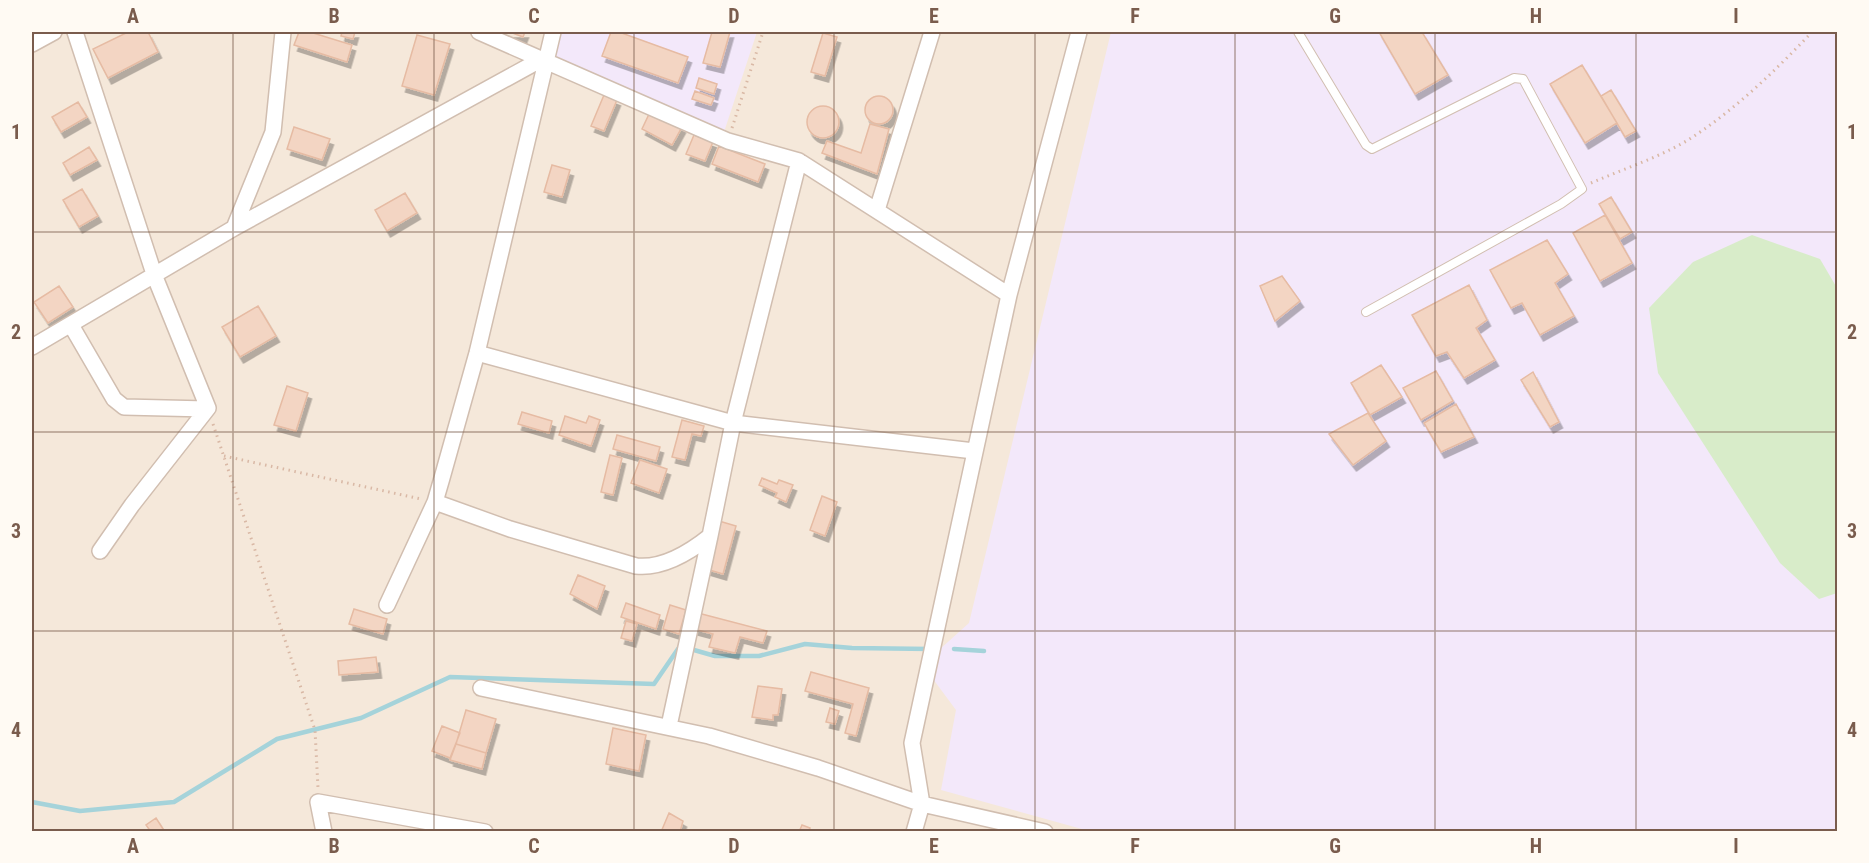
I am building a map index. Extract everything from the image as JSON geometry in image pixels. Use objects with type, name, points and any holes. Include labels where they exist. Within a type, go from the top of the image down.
[{"type":"street","points":[[32,44],[54,32]]},
{"type":"street","points":[[75,32],[155,277],[207,409]]},
{"type":"street","points":[[234,228],[273,132],[283,32]]},
{"type":"street","points":[[479,32],[728,141],[799,161],[1009,295]]},
{"type":"street","points":[[387,605],[435,502],[477,352],[544,60],[554,32]]},
{"type":"street","points":[[877,210],[932,32]]},
{"type":"street","points":[[914,831],[922,804],[912,743],[1009,295],[1079,32]]},
{"type":"street","points":[[32,347],[155,277],[234,228],[544,60]]},
{"type":"street","points":[[669,726],[733,423],[799,161]]},
{"type":"street","points":[[71,325],[114,399],[124,407],[207,409]]},
{"type":"street","points":[[477,352],[733,423],[974,451]]},
{"type":"street","points":[[99,550],[207,409]]},
{"type":"street","points":[[435,502],[510,529],[636,566],[645,567],[684,554],[710,536]]},
{"type":"street","points":[[481,688],[618,719],[669,726],[818,768],[922,804],[1045,831]]},
{"type":"street","points":[[324,831],[318,802],[485,831]]},
{"type":"lane","points":[[1298,32],[1369,148],[1376,149],[1519,77],[1526,82],[1581,187],[1581,192],[1561,204],[1366,312]]},
{"type":"path","points":[[728,141],[763,32]]},
{"type":"path","points":[[1581,187],[1686,141],[1775,70],[1812,32]]},
{"type":"path","points":[[207,409],[315,730],[318,802]]},
{"type":"path","points":[[224,456],[435,502]]},
{"type":"shaded area","points":[[32,32],[1837,32],[1837,831],[32,831]]},
{"type":"shaded area","points":[[559,32],[757,32],[724,132],[550,62]]},
{"type":"shaded area","points":[[1111,32],[1837,32],[1837,831],[1089,831],[941,790],[956,710],[933,679],[939,650],[969,623]]},
{"type":"green space","points":[[1752,235],[1820,259],[1837,288],[1837,593],[1819,599],[1780,563],[1658,373],[1649,308],[1693,262]]},
{"type":"building","points":[[128,32],[148,32],[158,52],[108,78],[93,49]]},
{"type":"building","points":[[299,32],[310,32],[352,45],[347,62],[294,45]]},
{"type":"building","points":[[342,32],[355,32],[353,39],[341,36]]},
{"type":"building","points":[[510,32],[525,32],[523,37]]},
{"type":"building","points":[[611,32],[619,32],[688,57],[678,83],[602,56]]},
{"type":"building","points":[[712,32],[730,32],[720,67],[703,63]]},
{"type":"building","points":[[1379,32],[1422,32],[1448,75],[1415,94]]},
{"type":"building","points":[[823,33],[837,37],[825,76],[811,72]]},
{"type":"building","points":[[417,35],[450,44],[434,95],[402,86]]},
{"type":"building","points":[[1582,65],[1617,123],[1585,143],[1550,84]]},
{"type":"building","points":[[699,78],[717,84],[714,94],[696,88]]},
{"type":"building","points":[[1611,90],[1636,131],[1625,137],[1601,96]]},
{"type":"building","points":[[695,91],[714,98],[711,105],[692,99]]},
{"type":"building","points":[[604,95],[617,100],[604,131],[591,126]]},
{"type":"building","points":[[879,96],[889,100],[893,110],[889,120],[879,124],[869,120],[865,110],[869,100]]},
{"type":"building","points":[[78,102],[87,117],[61,132],[52,117]]},
{"type":"building","points":[[823,106],[834,111],[839,122],[834,133],[823,138],[812,133],[807,122],[812,111]]},
{"type":"building","points":[[650,112],[682,127],[672,145],[642,129]]},
{"type":"building","points":[[870,124],[889,129],[877,174],[822,153],[827,141],[861,153]]},
{"type":"building","points":[[294,127],[330,139],[322,160],[287,149]]},
{"type":"building","points":[[694,135],[713,142],[705,161],[686,154]]},
{"type":"building","points":[[719,146],[765,164],[758,182],[712,164]]},
{"type":"building","points":[[89,147],[97,160],[70,175],[63,163]]},
{"type":"building","points":[[552,165],[570,170],[562,197],[544,192]]},
{"type":"building","points":[[82,189],[98,216],[79,227],[63,200]]},
{"type":"building","points":[[405,193],[417,213],[387,231],[375,210]]},
{"type":"building","points":[[1611,197],[1632,232],[1620,239],[1599,204]]},
{"type":"building","points":[[1605,215],[1632,263],[1600,281],[1573,233]]},
{"type":"building","points":[[1547,240],[1568,274],[1555,283],[1574,316],[1540,335],[1522,303],[1511,308],[1490,270]]},
{"type":"building","points":[[1282,276],[1300,301],[1275,321],[1260,286]]},
{"type":"building","points":[[1469,285],[1487,320],[1476,328],[1495,360],[1464,378],[1447,352],[1436,356],[1412,315]]},
{"type":"building","points":[[59,286],[73,307],[48,323],[34,302]]},
{"type":"building","points":[[258,306],[276,336],[240,357],[222,327]]},
{"type":"building","points":[[1381,365],[1402,397],[1370,415],[1351,383]]},
{"type":"building","points":[[1436,371],[1453,401],[1421,420],[1403,388]]},
{"type":"building","points":[[1533,372],[1559,422],[1550,427],[1521,380]]},
{"type":"building","points":[[287,386],[308,393],[296,431],[274,425]]},
{"type":"building","points":[[1456,404],[1474,437],[1441,452],[1424,423]]},
{"type":"building","points":[[522,412],[552,421],[549,433],[518,424]]},
{"type":"building","points":[[1368,413],[1386,441],[1353,465],[1329,434]]},
{"type":"building","points":[[565,416],[586,423],[589,416],[600,420],[591,446],[559,435]]},
{"type":"building","points":[[682,420],[704,426],[701,436],[692,434],[685,460],[672,457]]},
{"type":"building","points":[[617,435],[660,447],[656,461],[613,449]]},
{"type":"building","points":[[610,455],[622,458],[613,495],[601,492]]},
{"type":"building","points":[[640,460],[667,469],[659,493],[631,483]]},
{"type":"building","points":[[762,478],[777,484],[779,480],[793,485],[786,502],[775,497],[777,493],[759,485]]},
{"type":"building","points":[[822,496],[837,502],[825,536],[810,530]]},
{"type":"building","points":[[719,521],[736,526],[723,574],[706,569]]},
{"type":"building","points":[[578,575],[605,586],[597,609],[570,594]]},
{"type":"building","points":[[626,603],[660,615],[656,629],[621,617]]},
{"type":"building","points":[[670,605],[686,610],[679,634],[663,629]]},
{"type":"building","points":[[354,609],[387,619],[383,634],[349,624]]},
{"type":"building","points":[[698,613],[767,631],[763,643],[740,637],[735,653],[709,647],[713,634],[694,629]]},
{"type":"building","points":[[626,621],[637,624],[632,641],[621,638]]},
{"type":"building","points":[[376,657],[378,672],[339,675],[338,661]]},
{"type":"building","points":[[811,672],[869,688],[856,736],[845,733],[853,704],[805,691]]},
{"type":"building","points":[[758,686],[782,689],[778,715],[773,715],[773,720],[752,717]]},
{"type":"building","points":[[830,708],[839,711],[835,724],[826,722]]},
{"type":"building","points":[[466,710],[496,719],[486,753],[456,744]]},
{"type":"building","points":[[442,726],[460,733],[450,758],[432,751]]},
{"type":"building","points":[[613,728],[646,735],[639,771],[606,764]]},
{"type":"building","points":[[456,744],[486,753],[482,769],[450,760]]},
{"type":"building","points":[[669,813],[683,821],[680,832],[661,832]]},
{"type":"building","points":[[156,818],[165,832],[151,832],[146,825]]},
{"type":"building","points":[[802,825],[810,828],[809,832],[799,832]]},
{"type":"waterway","points":[[32,802],[80,811],[174,802],[277,739],[361,718],[450,677],[654,684],[680,646],[715,656],[759,656],[805,644],[852,648],[931,649]]},
{"type":"waterway","points":[[954,649],[984,651]]}]
